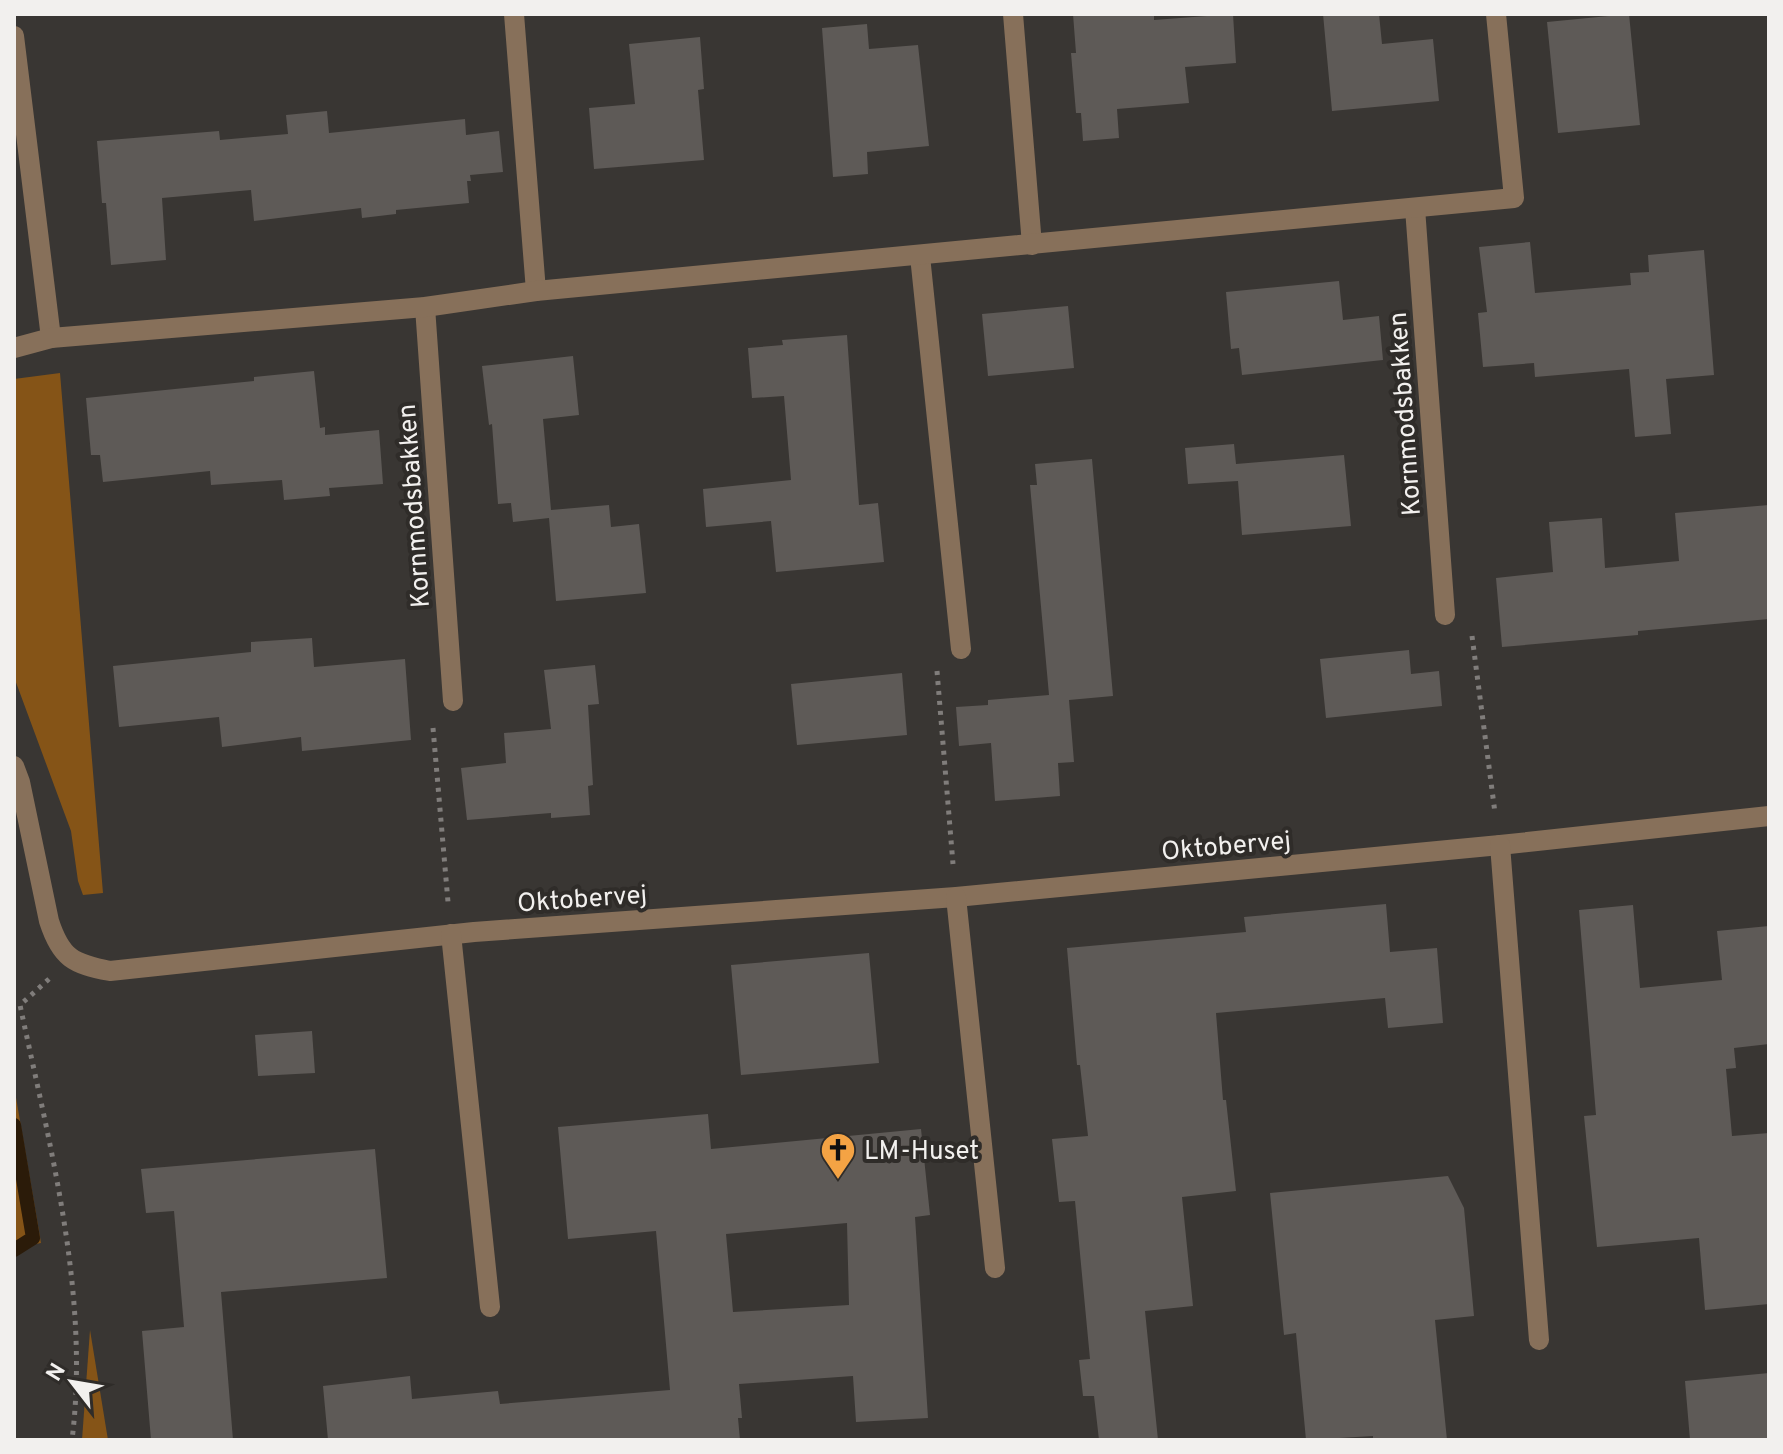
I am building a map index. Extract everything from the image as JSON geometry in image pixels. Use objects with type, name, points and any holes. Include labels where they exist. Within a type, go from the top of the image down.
[{"type":"street","points":[[514,14],[536,291]]},
{"type":"street","points":[[1013,14],[1032,245]]},
{"type":"street","points":[[14,348],[51,338],[425,307],[536,291],[1514,198],[1496,14]]},
{"type":"street","points":[[14,36],[51,338]]},
{"type":"street","name":"Kornmodsbakken","points":[[1415,208],[1445,615]]},
{"type":"street","points":[[920,256],[961,649]]},
{"type":"street","name":"Kornmodsbakken","points":[[425,307],[453,701]]},
{"type":"street","points":[[14,766],[49,921],[56,942],[70,959]]},
{"type":"street","name":"Oktobervej","points":[[70,959],[110,971],[451,934],[956,897],[1769,816]]},
{"type":"street","points":[[1500,845],[1539,1340]]},
{"type":"street","points":[[956,897],[995,1268]]},
{"type":"street","points":[[451,934],[490,1307]]},
{"type":"path","points":[[1445,615],[1470,620],[1500,845]]},
{"type":"path","points":[[937,668],[956,897]]},
{"type":"path","points":[[451,934],[431,707],[453,701]]},
{"type":"path","points":[[14,1009],[70,959]]},
{"type":"path","points":[[20,1005],[45,1122],[73,1283],[78,1392],[72,1440]]},
{"type":"shaded area","points":[[60,373],[103,893],[83,895],[71,831],[14,677],[14,379]]},
{"type":"shaded area","points":[[14,1086],[41,1243],[14,1248]]},
{"type":"shaded area","points":[[90,1330],[108,1440],[82,1440]]},
{"type":"building","points":[[1073,14],[1154,14],[1154,20],[1233,14],[1236,63],[1185,67],[1189,103],[1117,109],[1119,138],[1083,141],[1081,113],[1076,113],[1071,53],[1076,53]]},
{"type":"building","points":[[1323,14],[1379,14],[1382,44],[1433,39],[1439,101],[1332,111]]},
{"type":"building","points":[[1629,14],[1640,125],[1558,133],[1547,22]]},
{"type":"building","points":[[867,24],[869,49],[918,45],[929,146],[867,152],[868,174],[833,177],[822,28]]},
{"type":"building","points":[[700,37],[704,89],[698,90],[704,160],[594,169],[589,108],[635,104],[629,44]]},
{"type":"building","points":[[327,111],[329,133],[465,119],[466,135],[499,131],[503,172],[470,175],[471,181],[467,181],[469,203],[396,210],[396,214],[362,218],[361,208],[254,221],[251,190],[162,198],[166,260],[111,265],[97,141],[219,131],[220,140],[288,134],[286,115]]},
{"type":"building","points":[[1530,242],[1535,293],[1631,285],[1630,273],[1649,272],[1648,255],[1704,250],[1714,375],[1666,379],[1671,434],[1635,437],[1629,369],[1535,377],[1534,363],[1483,367],[1478,313],[1487,312],[1479,247]]},
{"type":"building","points":[[1339,281],[1343,320],[1379,316],[1383,360],[1242,375],[1239,348],[1231,349],[1226,292]]},
{"type":"building","points":[[1068,306],[1074,368],[988,376],[982,314]]},
{"type":"building","points":[[847,335],[859,505],[878,503],[884,562],[776,572],[771,521],[706,527],[703,489],[791,480],[784,396],[752,398],[748,348],[783,345],[782,340]]},
{"type":"building","points":[[573,356],[579,415],[543,419],[551,510],[609,505],[611,527],[639,524],[646,593],[556,601],[549,518],[513,522],[511,503],[498,504],[492,424],[489,425],[482,366]]},
{"type":"building","points":[[314,371],[320,428],[325,427],[325,435],[379,430],[383,484],[329,488],[330,496],[284,500],[282,480],[211,485],[210,471],[103,482],[100,455],[91,455],[86,398],[254,381],[254,377]]},
{"type":"building","points":[[1234,444],[1236,464],[1344,455],[1351,526],[1242,535],[1238,481],[1188,484],[1185,448]]},
{"type":"building","points":[[1092,459],[1113,696],[1069,700],[1074,762],[1058,763],[1060,796],[995,801],[991,743],[959,746],[956,707],[988,705],[988,700],[1049,695],[1030,485],[1037,485],[1035,464]]},
{"type":"building","points":[[1769,505],[1769,619],[1502,647],[1496,578],[1553,572],[1549,522],[1602,518],[1605,568],[1679,561],[1675,513]]},
{"type":"building","points":[[312,638],[314,667],[405,659],[411,740],[302,751],[301,737],[222,747],[219,717],[119,727],[113,666],[251,652],[251,642]]},
{"type":"building","points":[[1409,650],[1411,674],[1439,671],[1442,706],[1326,718],[1320,659]]},
{"type":"building","points":[[595,665],[599,704],[588,705],[593,785],[588,786],[590,815],[551,818],[551,813],[467,820],[461,768],[506,763],[504,733],[551,729],[544,670]]},
{"type":"building","points":[[902,673],[907,735],[797,745],[791,684]]},
{"type":"building","points":[[1386,904],[1390,952],[1437,948],[1443,1023],[1388,1028],[1385,998],[1216,1013],[1223,1100],[1226,1100],[1236,1191],[1182,1197],[1193,1306],[1145,1311],[1158,1440],[1099,1440],[1094,1396],[1083,1396],[1079,1360],[1090,1359],[1075,1201],[1059,1202],[1052,1139],[1088,1136],[1080,1065],[1077,1065],[1067,948],[1246,932],[1244,917]]},
{"type":"building","points":[[1633,905],[1640,988],[1722,980],[1717,931],[1769,926],[1769,1044],[1734,1048],[1736,1068],[1726,1069],[1732,1136],[1769,1133],[1769,1304],[1705,1310],[1699,1238],[1597,1247],[1584,1116],[1596,1115],[1579,910]]},
{"type":"building","points":[[869,953],[879,1063],[741,1075],[731,965]]},
{"type":"building","points":[[312,1031],[315,1073],[258,1076],[255,1035]]},
{"type":"building","points":[[708,1114],[711,1149],[921,1129],[930,1215],[915,1217],[928,1418],[856,1422],[853,1376],[739,1384],[740,1440],[328,1440],[323,1386],[410,1376],[412,1399],[498,1391],[500,1404],[670,1390],[656,1231],[568,1239],[558,1127]],"holes":[[[847,1223],[849,1305],[733,1312],[726,1234]]]},
{"type":"building","points":[[375,1149],[387,1278],[221,1292],[233,1440],[151,1440],[142,1331],[184,1327],[174,1211],[146,1213],[141,1169]]},
{"type":"building","points":[[1448,1176],[1464,1208],[1474,1316],[1435,1320],[1447,1440],[1373,1440],[1373,1436],[1306,1440],[1296,1333],[1284,1335],[1270,1193]]},
{"type":"building","points":[[1769,1373],[1769,1440],[1690,1440],[1685,1381]]},
{"type":"waterway","points":[[14,1125],[33,1238],[14,1250]]},
{"type":"place","name":"LM-Huset","points":[[838,1181]]}]
